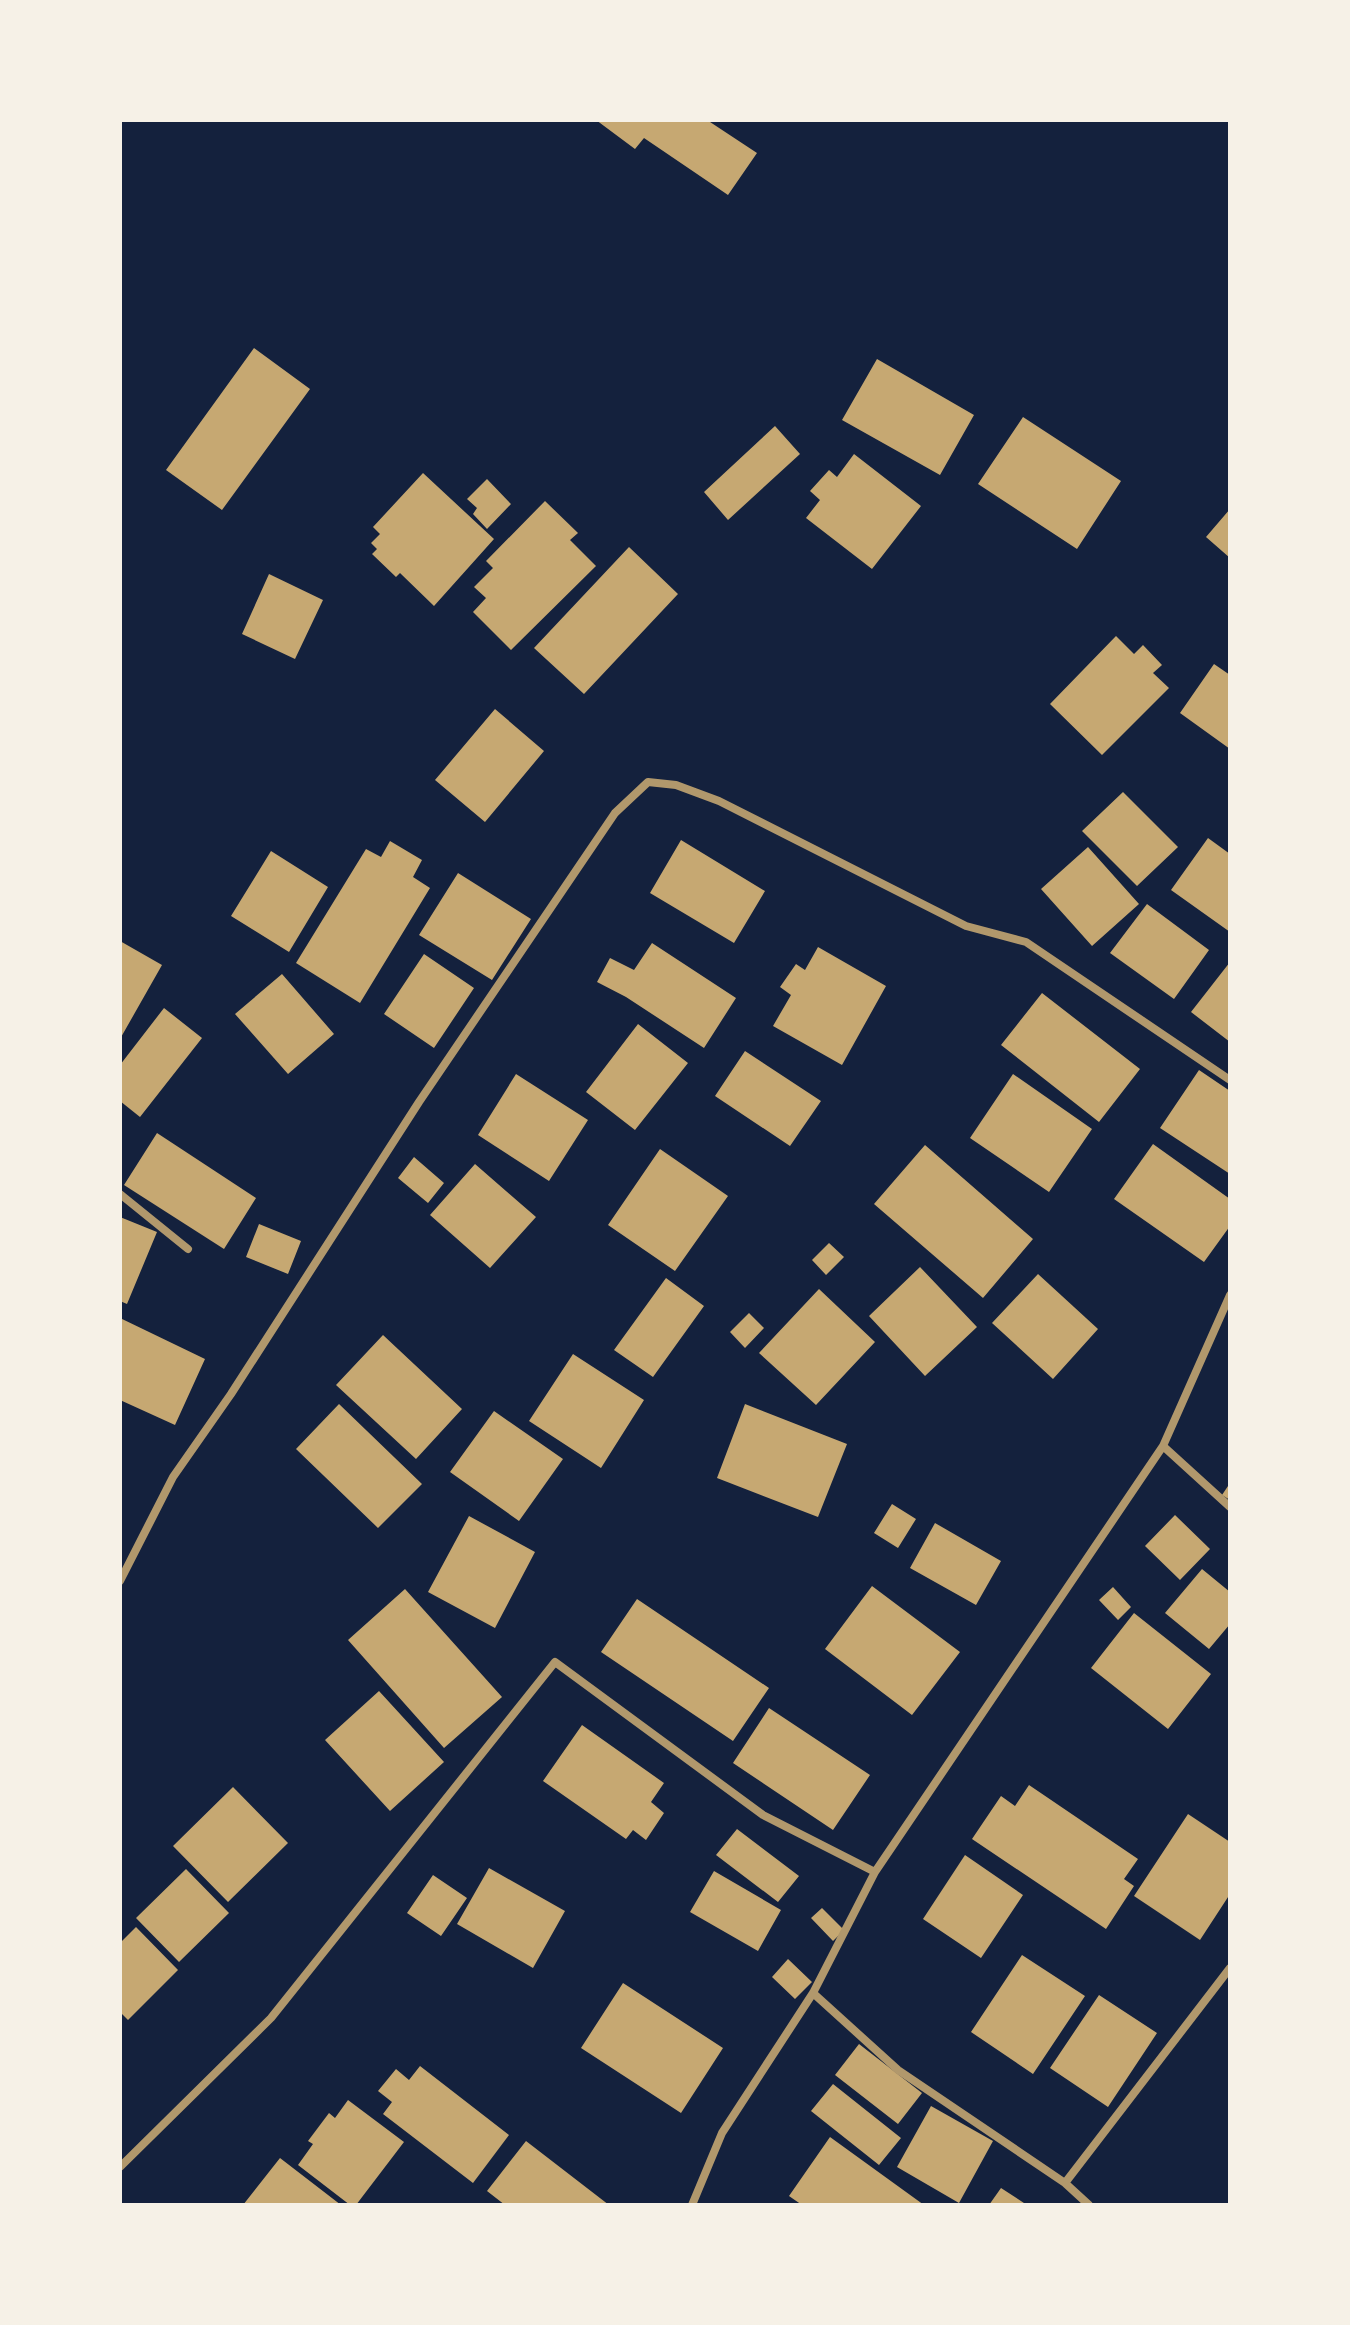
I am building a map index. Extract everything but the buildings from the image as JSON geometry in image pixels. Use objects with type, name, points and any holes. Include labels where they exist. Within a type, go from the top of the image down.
[{"type":"street","points":[[120,1581],[173,1477],[231,1394],[419,1102],[615,813],[648,782],[676,785],[719,801],[966,926],[1026,942],[1230,1080]]},
{"type":"street","points":[[120,1194],[188,1249]]},
{"type":"street","points":[[692,2205],[722,2133],[813,1993],[875,1872],[1163,1446],[1230,1295]]},
{"type":"street","points":[[1163,1446],[1230,1507]]},
{"type":"street","points":[[120,2167],[271,2018],[555,1662],[763,1815],[875,1872]]},
{"type":"street","points":[[1065,2183],[1230,1968]]},
{"type":"street","points":[[813,1993],[898,2070],[1065,2183],[1089,2205]]}]
